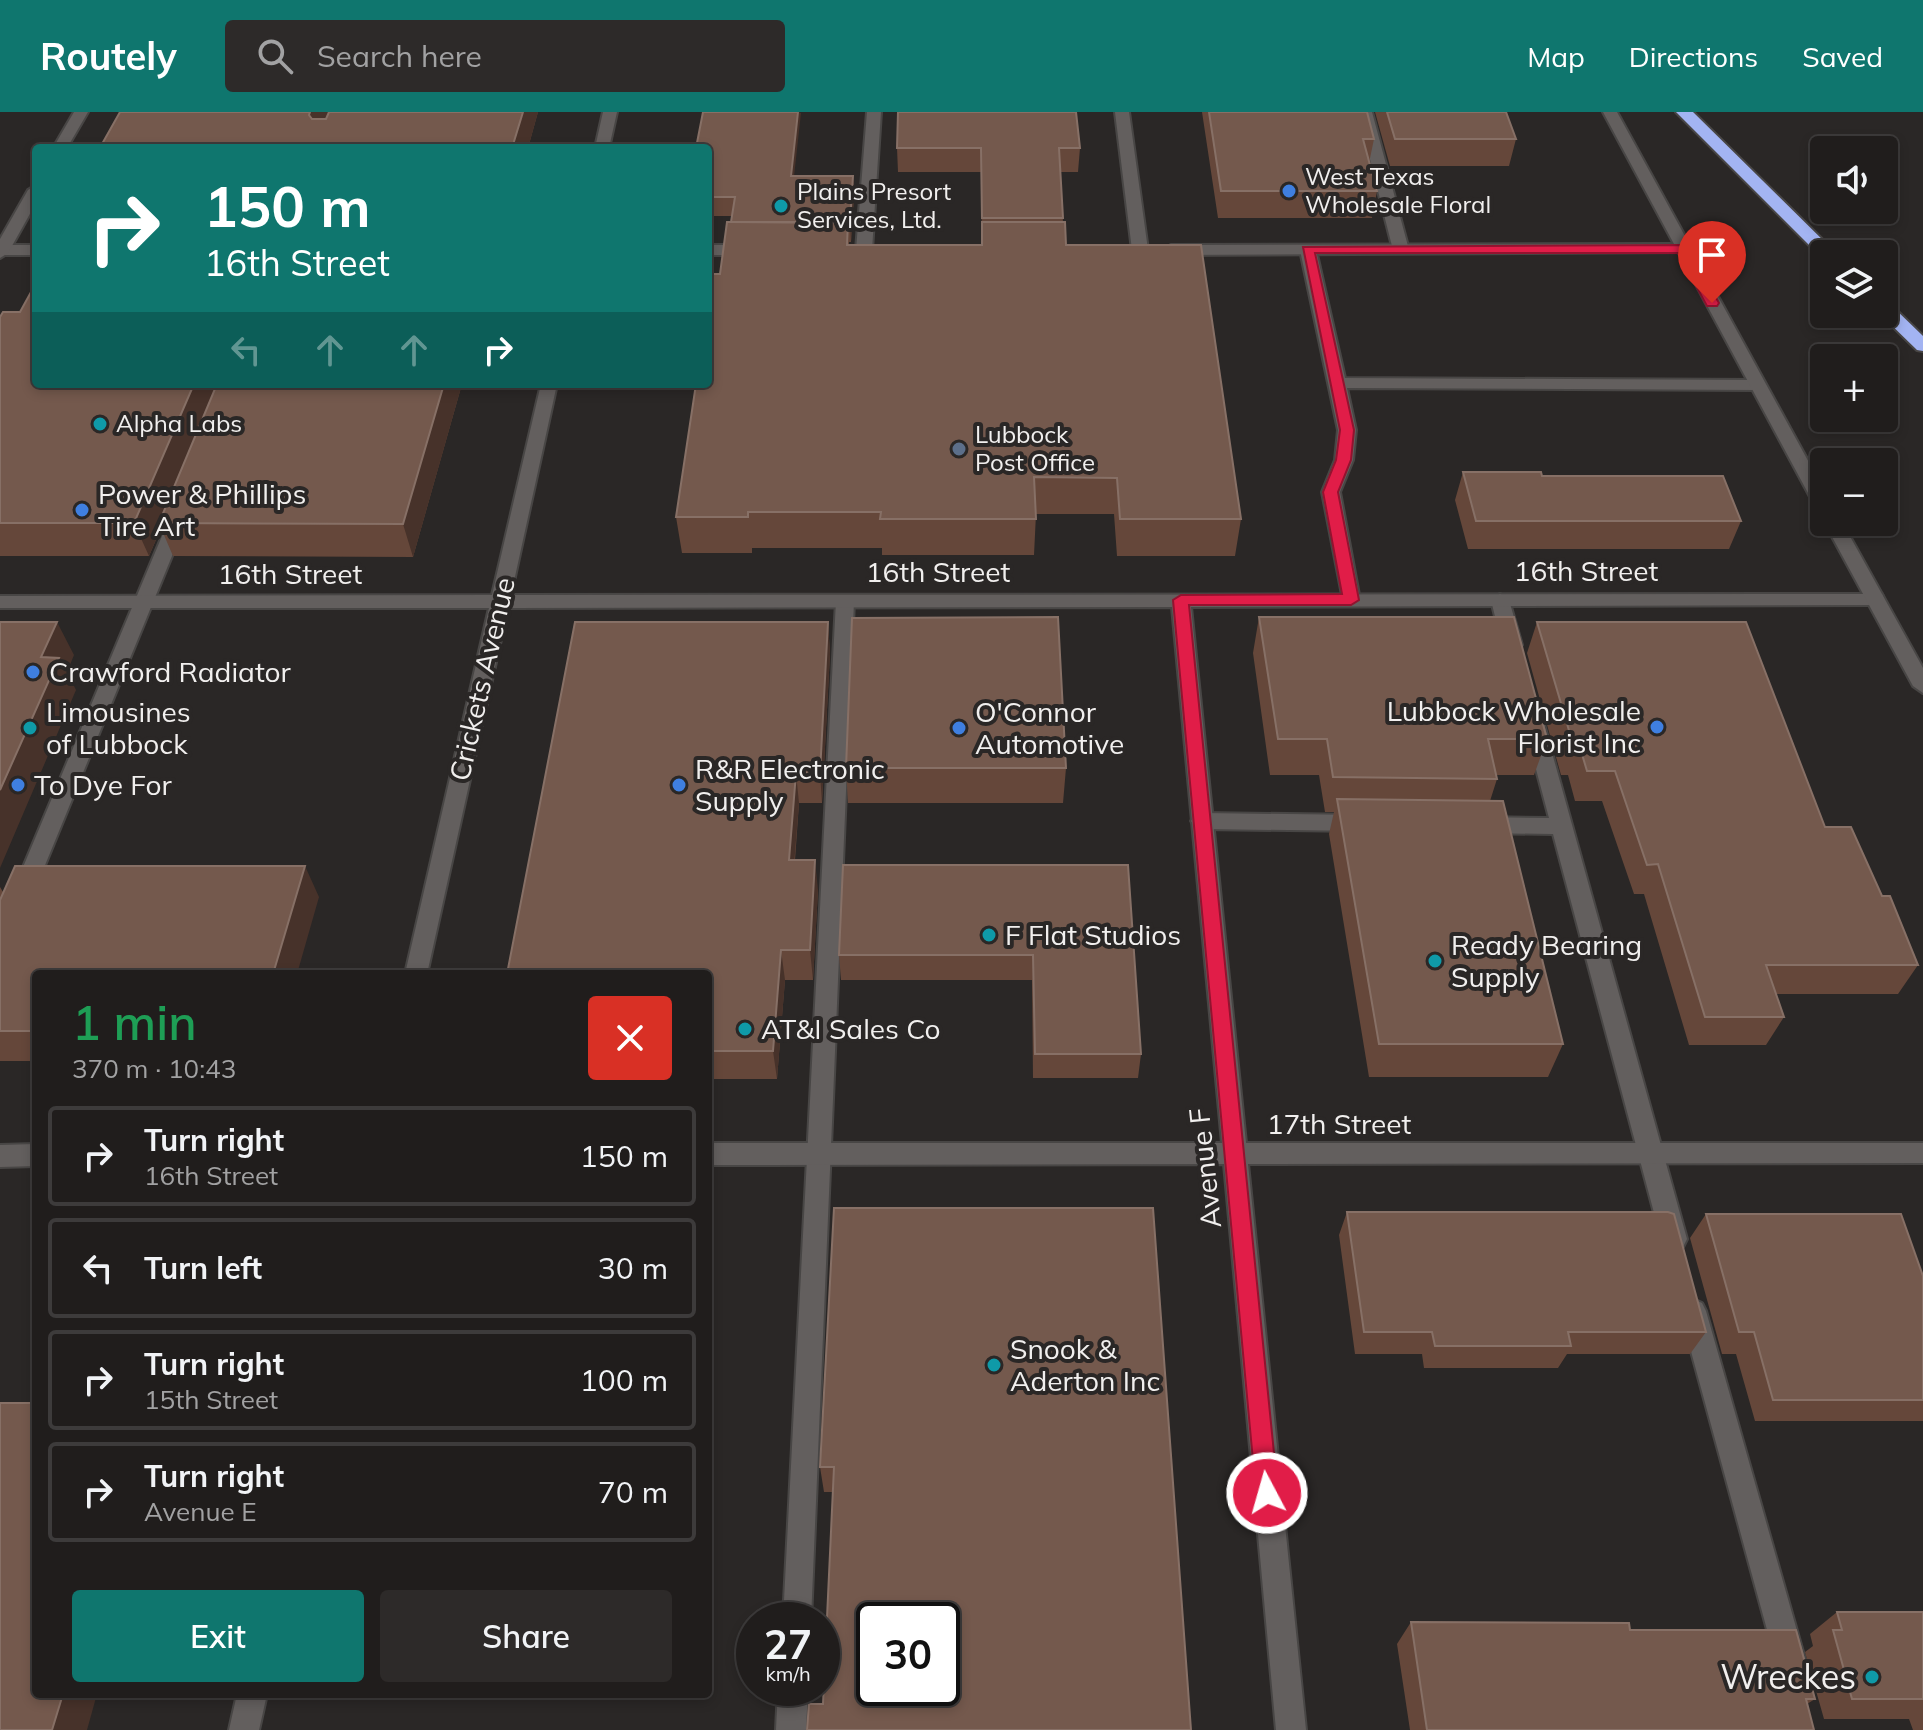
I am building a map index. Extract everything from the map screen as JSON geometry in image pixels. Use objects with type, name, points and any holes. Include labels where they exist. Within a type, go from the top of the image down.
[{"type":"highway","points":[[1684,112],[1814,240]]},
{"type":"highway","points":[[1898,322],[1923,346]]},
{"type":"street","points":[[62,144],[81,112]]},
{"type":"street","points":[[603,144],[610,112]]},
{"type":"street","points":[[864,250],[874,112]]},
{"type":"street","points":[[1122,112],[1132,250],[1682,249]]},
{"type":"street","points":[[1365,112],[1401,250]]},
{"type":"street","points":[[1610,112],[1810,481]]},
{"type":"street","points":[[1,251],[32,197]]},
{"type":"street","points":[[1,251],[32,250]]},
{"type":"street","points":[[712,250],[771,250]]},
{"type":"street","points":[[1308,250],[1347,430],[1344,460],[1331,492],[1351,600]]},
{"type":"street","points":[[1338,383],[1757,385]]},
{"type":"street","name":"Crickets Avenue","points":[[417,970],[548,388]]},
{"type":"street","points":[[0,948],[185,502]]},
{"type":"street","points":[[1841,536],[1923,686]]},
{"type":"street","name":"16th Street","points":[[0,602],[1875,599]]},
{"type":"street","name":"Avenue F","points":[[1181,600],[1291,1730]]},
{"type":"street","points":[[1500,600],[1521,675]]},
{"type":"street","points":[[798,1602],[845,601]]},
{"type":"street","points":[[1529,705],[1679,1260]]},
{"type":"street","points":[[1202,821],[1390,824]]},
{"type":"street","points":[[1452,825],[1562,826]]},
{"type":"street","name":"17th Street","points":[[712,1154],[1923,1153]]},
{"type":"street","points":[[0,1156],[32,1155]]},
{"type":"street","points":[[1688,1290],[1797,1684]]},
{"type":"street","points":[[244,1730],[251,1698]]},
{"type":"street","points":[[791,1730],[792,1706]]},
{"type":"building","points":[[120,112],[310,112],[312,119],[326,119],[329,112],[523,112],[513,144],[102,144]]},
{"type":"building","points":[[703,112],[798,112],[791,176],[853,176],[850,223],[731,222],[735,197],[712,197],[712,144],[697,144]]},
{"type":"building","points":[[898,112],[1076,112],[1080,148],[1059,148],[1063,218],[982,218],[981,148],[897,148]]},
{"type":"building","points":[[1209,112],[1367,112],[1374,139],[1363,139],[1377,191],[1221,191]]},
{"type":"building","points":[[1387,112],[1506,112],[1516,139],[1395,139]]},
{"type":"building","name":"Lubbock Post Office","points":[[727,222],[848,222],[847,245],[982,245],[982,222],[1065,222],[1066,245],[1201,245],[1241,519],[1120,519],[1117,478],[1034,477],[1036,519],[880,519],[881,512],[748,512],[748,517],[676,517],[695,388],[712,388],[712,281],[713,274],[720,274]]},
{"type":"building","points":[[32,290],[32,388],[192,388],[134,523],[0,523],[0,317],[3,312],[20,312]]},
{"type":"building","points":[[215,388],[443,388],[403,524],[159,523]]},
{"type":"building","points":[[1463,472],[1541,472],[1542,476],[1723,476],[1741,521],[1476,521]]},
{"type":"building","name":"O'Connor Automotive","points":[[1058,617],[1066,768],[846,768],[852,618]]},
{"type":"building","name":"Lubbock Wholesale Florist Inc","points":[[1259,617],[1514,617],[1547,739],[1488,739],[1497,779],[1333,777],[1327,739],[1278,739]]},
{"type":"building","points":[[0,622],[57,622],[41,657],[59,658],[0,790]]},
{"type":"building","points":[[575,622],[828,622],[820,773],[796,773],[789,860],[815,860],[810,950],[781,950],[773,1051],[712,1051],[712,970],[508,970]]},
{"type":"building","points":[[1537,622],[1746,622],[1825,827],[1851,827],[1882,896],[1890,896],[1918,965],[1766,965],[1784,1017],[1705,1017],[1658,864],[1647,865],[1615,771],[1587,771],[1579,744],[1573,744]]},
{"type":"building","name":"Ready Bearing Supply","points":[[1337,799],[1503,801],[1563,1044],[1379,1044]]},
{"type":"building","points":[[843,865],[1128,865],[1141,1054],[1035,1054],[1033,955],[839,955]]},
{"type":"building","points":[[15,866],[305,866],[274,970],[32,970],[32,1031],[0,1031],[0,900]]},
{"type":"building","name":"Snook & Aderton Inc","points":[[834,1208],[1153,1208],[1191,1730],[807,1730],[809,1706],[840,1706],[840,1602],[828,1602],[834,1467],[820,1467]]},
{"type":"building","points":[[1347,1212],[1674,1214],[1706,1332],[1568,1332],[1571,1346],[1435,1346],[1432,1332],[1364,1332]]},
{"type":"building","points":[[1706,1214],[1901,1214],[1923,1276],[1923,1400],[1773,1400],[1754,1332],[1739,1332]]},
{"type":"building","points":[[0,1403],[32,1403],[32,1698],[62,1698],[52,1730],[0,1730]]},
{"type":"building","points":[[1837,1612],[1923,1612],[1923,1699],[1852,1699],[1833,1630],[1842,1630]]},
{"type":"building","points":[[1411,1622],[1629,1623],[1630,1630],[1796,1630],[1815,1699],[1806,1699],[1814,1730],[1427,1730]]},
{"type":"place","name":"West Texas Wholesale Floral","points":[[1289,191]]},
{"type":"place","name":"Plains Presort Services, Ltd.","points":[[781,206]]},
{"type":"place","name":"Alpha Labs","points":[[100,424]]},
{"type":"place","name":"Lubbock Post Office","points":[[959,449]]},
{"type":"place","name":"Power & Phillips Tire Art","points":[[82,510]]},
{"type":"place","name":"Crawford Radiator","points":[[33,672]]},
{"type":"place","name":"Lubbock Wholesale Florist Inc","points":[[1657,727]]},
{"type":"place","name":"Limousines of Lubbock","points":[[30,728]]},
{"type":"place","name":"O'Connor Automotive","points":[[959,728]]},
{"type":"place","name":"To Dye For","points":[[18,785]]},
{"type":"place","name":"R&R Electronic Supply","points":[[679,785]]},
{"type":"place","name":"F Flat Studios","points":[[989,935]]},
{"type":"place","name":"Ready Bearing Supply","points":[[1435,961]]},
{"type":"place","name":"AT&I Sales Co","points":[[745,1029]]},
{"type":"place","name":"Snook & Aderton Inc","points":[[994,1365]]},
{"type":"place","name":"Wreckes","points":[[1872,1677]]},
{"type":"route","points":[[1267,1493],[1181,600],[1351,600],[1331,492],[1344,460],[1347,430],[1308,250],[1682,249],[1712,303]]}]
